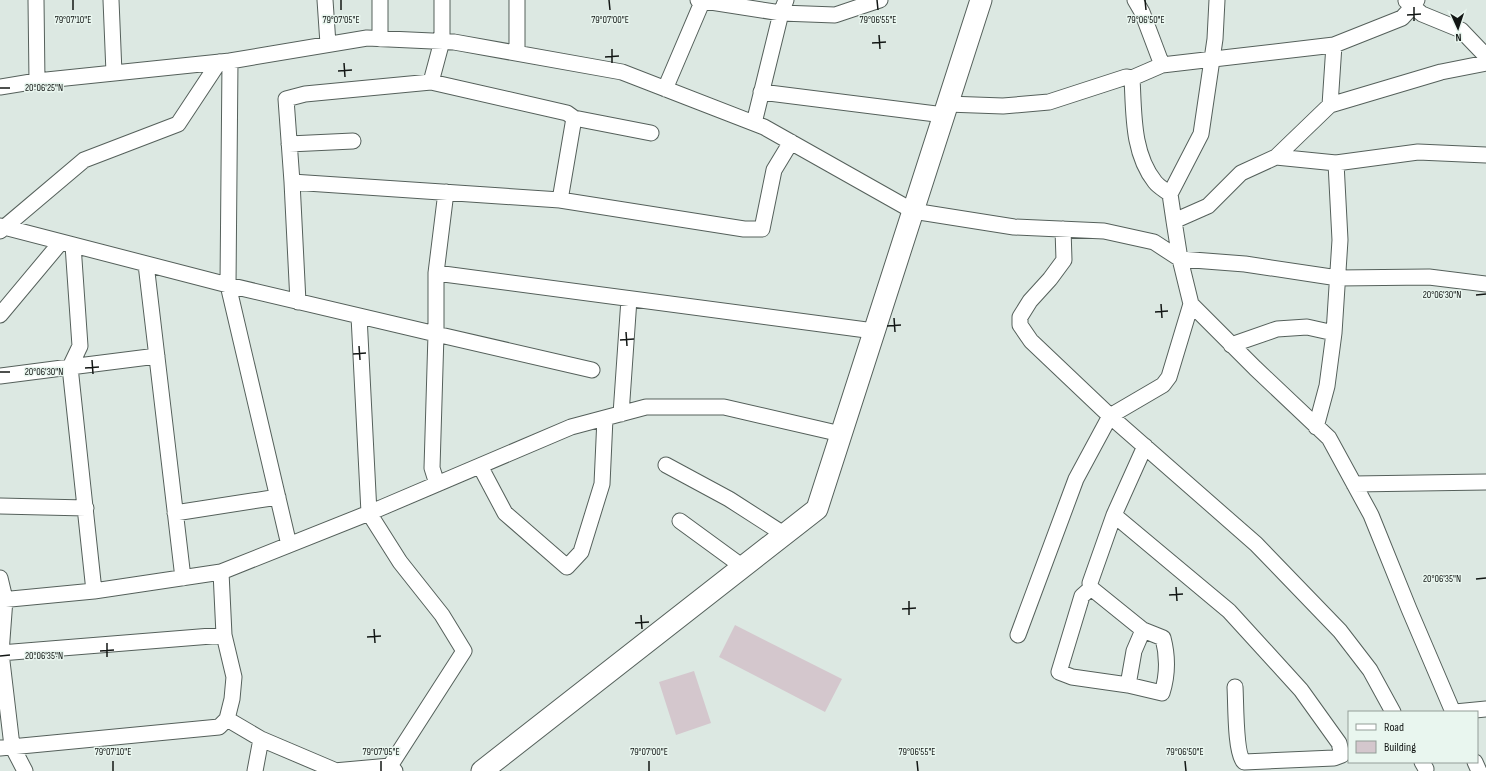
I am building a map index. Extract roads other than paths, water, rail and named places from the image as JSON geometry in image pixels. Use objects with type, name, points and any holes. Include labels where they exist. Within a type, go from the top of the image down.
[{"type":"street","points":[[36,0],[37,81]]},
{"type":"street","points":[[111,0],[114,73]]},
{"type":"street","points":[[325,0],[328,44]]},
{"type":"street","points":[[380,0],[380,38]]},
{"type":"street","points":[[431,82],[442,41],[442,0]]},
{"type":"street","points":[[517,0],[517,53]]},
{"type":"street","points":[[698,0],[784,6],[835,16],[880,0]]},
{"type":"street","points":[[665,89],[703,0]]},
{"type":"street","points":[[482,771],[817,509],[980,0]]},
{"type":"street","points":[[1135,0],[1142,12],[1162,65]]},
{"type":"street","points":[[1018,635],[1076,479],[1110,416],[1163,385],[1169,377],[1191,304],[1180,259],[1170,194],[1201,134],[1215,40],[1217,0]]},
{"type":"street","points":[[761,92],[945,110],[1049,102],[1126,77],[1132,78],[1162,65],[1334,45],[1402,18],[1412,2],[1422,14],[1461,30],[1486,56]]},
{"type":"street","points":[[754,123],[784,6]]},
{"type":"street","points":[[0,87],[37,81],[225,61],[367,38],[454,42],[622,72],[754,123],[791,142],[913,211],[1014,226],[1104,231],[1154,242],[1180,259],[1245,264],[1338,278],[1429,277],[1486,284]]},
{"type":"street","points":[[1330,104],[1334,45]]},
{"type":"street","points":[[2,228],[84,160],[178,124],[225,61]]},
{"type":"street","points":[[225,61],[228,285],[289,545]]},
{"type":"street","points":[[1174,221],[1208,206],[1240,173],[1276,157],[1330,104],[1441,72],[1486,63]]},
{"type":"street","points":[[1132,78],[1136,139],[1146,168],[1156,183],[1170,194]]},
{"type":"street","points":[[298,302],[286,99],[305,94],[431,82],[567,113],[574,118],[651,133]]},
{"type":"street","points":[[560,200],[574,118]]},
{"type":"street","points":[[289,144],[353,141]]},
{"type":"street","points":[[292,182],[560,200],[744,229],[762,229],[774,170],[791,142]]},
{"type":"street","points":[[1276,157],[1336,163],[1418,152],[1486,155]]},
{"type":"street","points":[[1316,427],[1327,386],[1334,333],[1340,240],[1336,163]]},
{"type":"street","points":[[437,484],[432,468],[436,334],[436,273],[446,192]]},
{"type":"street","points":[[2,228],[67,243],[298,302],[592,370]]},
{"type":"street","points":[[1063,229],[1064,260],[1050,279],[1030,301],[1020,317],[1020,325],[1031,341],[1110,416],[1256,544],[1340,631],[1370,670],[1393,711]]},
{"type":"street","points":[[0,315],[67,243]]},
{"type":"street","points":[[67,243],[80,346],[70,367],[94,591]]},
{"type":"street","points":[[146,264],[183,578]]},
{"type":"street","points":[[436,273],[874,331]]},
{"type":"street","points":[[621,414],[628,299]]},
{"type":"street","points":[[1191,304],[1231,345],[1329,438],[1371,515],[1409,609],[1454,711]]},
{"type":"street","points":[[227,718],[261,739],[334,771],[392,769],[464,651],[442,614],[400,562],[369,513],[359,316]]},
{"type":"street","points":[[1231,345],[1277,329],[1307,327],[1334,333]]},
{"type":"street","points":[[0,376],[157,356]]},
{"type":"street","points":[[3,599],[94,591],[221,572],[369,513],[571,427],[646,408],[724,408],[841,434]]},
{"type":"street","points":[[480,466],[505,513],[567,567],[581,552],[602,484],[605,418]]},
{"type":"street","points":[[1091,588],[1082,596],[1059,672],[1072,677],[1128,685],[1162,693],[1166,679],[1167,654],[1163,638],[1143,630],[1091,588],[1090,583],[1114,515],[1145,446]]},
{"type":"street","points":[[666,465],[729,498],[785,535]]},
{"type":"street","points":[[1354,484],[1486,482]]},
{"type":"street","points":[[175,513],[278,498]]},
{"type":"street","points":[[0,506],[86,508]]},
{"type":"street","points":[[1114,515],[1229,611],[1301,690],[1339,743],[1342,755],[1334,758],[1244,762],[1241,759],[1238,749],[1235,687]]},
{"type":"street","points":[[680,521],[743,568]]},
{"type":"street","points":[[6,747],[219,727],[227,718],[232,699],[234,676],[224,635],[221,572]]},
{"type":"street","points":[[0,578],[3,599],[0,653],[6,747],[25,771]]},
{"type":"street","points":[[1128,685],[1134,651],[1143,630]]},
{"type":"street","points":[[0,653],[224,635]]},
{"type":"street","points":[[1465,711],[1486,709]]},
{"type":"street","points":[[255,771],[261,739]]}]
